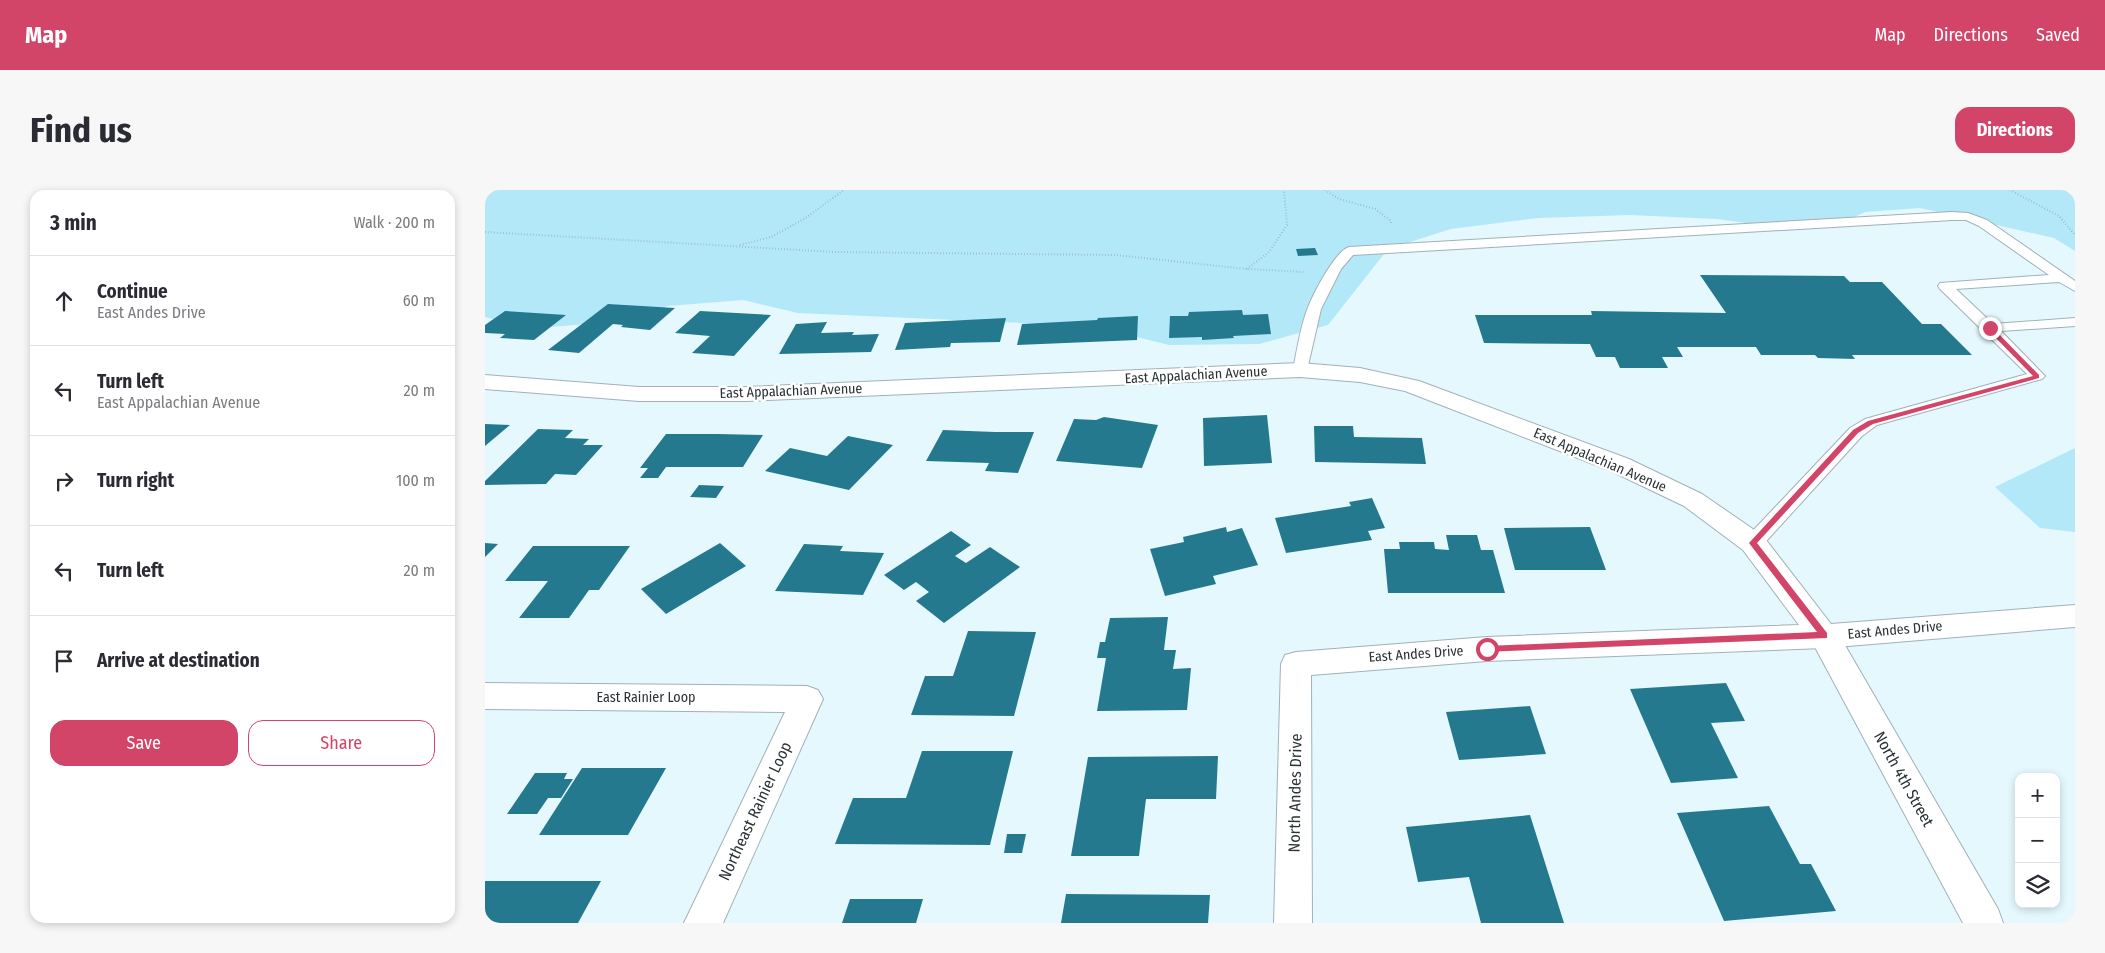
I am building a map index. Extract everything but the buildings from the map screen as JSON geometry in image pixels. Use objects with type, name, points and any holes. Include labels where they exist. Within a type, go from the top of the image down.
[{"type":"street","name":"East Appalachian Avenue","points":[[485,382],[639,394],[747,394],[1301,370],[1360,375],[1411,386],[1475,409],[1620,466],[1693,500],[1753,543],[1824,636]]},
{"type":"street","name":"East Andes Drive","points":[[1296,664],[1487,649],[1824,636],[2075,616]]},
{"type":"street","name":"North 4th Street","points":[[1824,636],[1984,923]]},
{"type":"street","name":"North Andes Drive","points":[[1293,923],[1296,664]]},
{"type":"street","name":"East Rainier Loop","points":[[485,696],[807,699]]},
{"type":"street","name":"Northeast Rainier Loop","points":[[703,923],[807,699]]},
{"type":"lane","points":[[1301,370],[1314,309],[1333,274],[1349,251],[1952,216],[1968,217],[1983,223],[2075,287]]},
{"type":"lane","points":[[1753,543],[1856,432],[1871,422],[2037,376],[1945,286],[2061,278]]},
{"type":"lane","points":[[1990,328],[2075,322]]},
{"type":"path","points":[[734,246],[771,237],[804,218],[844,190]]},
{"type":"path","points":[[1247,269],[1269,252],[1287,225],[1285,190]]},
{"type":"path","points":[[1325,190],[1339,199],[1375,209],[1391,221],[1390,235],[1383,249]]},
{"type":"path","points":[[2010,190],[2059,216],[2075,235]]},
{"type":"path","points":[[485,232],[918,254],[1115,255],[1247,269],[1333,274]]},
{"type":"shaded area","points":[[485,190],[2075,190],[2075,251],[2054,238],[1920,208],[1865,212],[1840,224],[1782,228],[1717,219],[1630,215],[1538,218],[1451,229],[1388,249],[1328,325],[1259,344],[1169,345],[1092,326],[798,313],[743,300],[668,306],[608,322],[528,329],[485,317]]},
{"type":"shaded area","points":[[2075,448],[2075,532],[2040,528],[1995,487]]},
{"type":"route","points":[[1487,649],[1824,636],[1753,543],[1856,432],[1871,422],[2037,376],[1990,328]]}]
